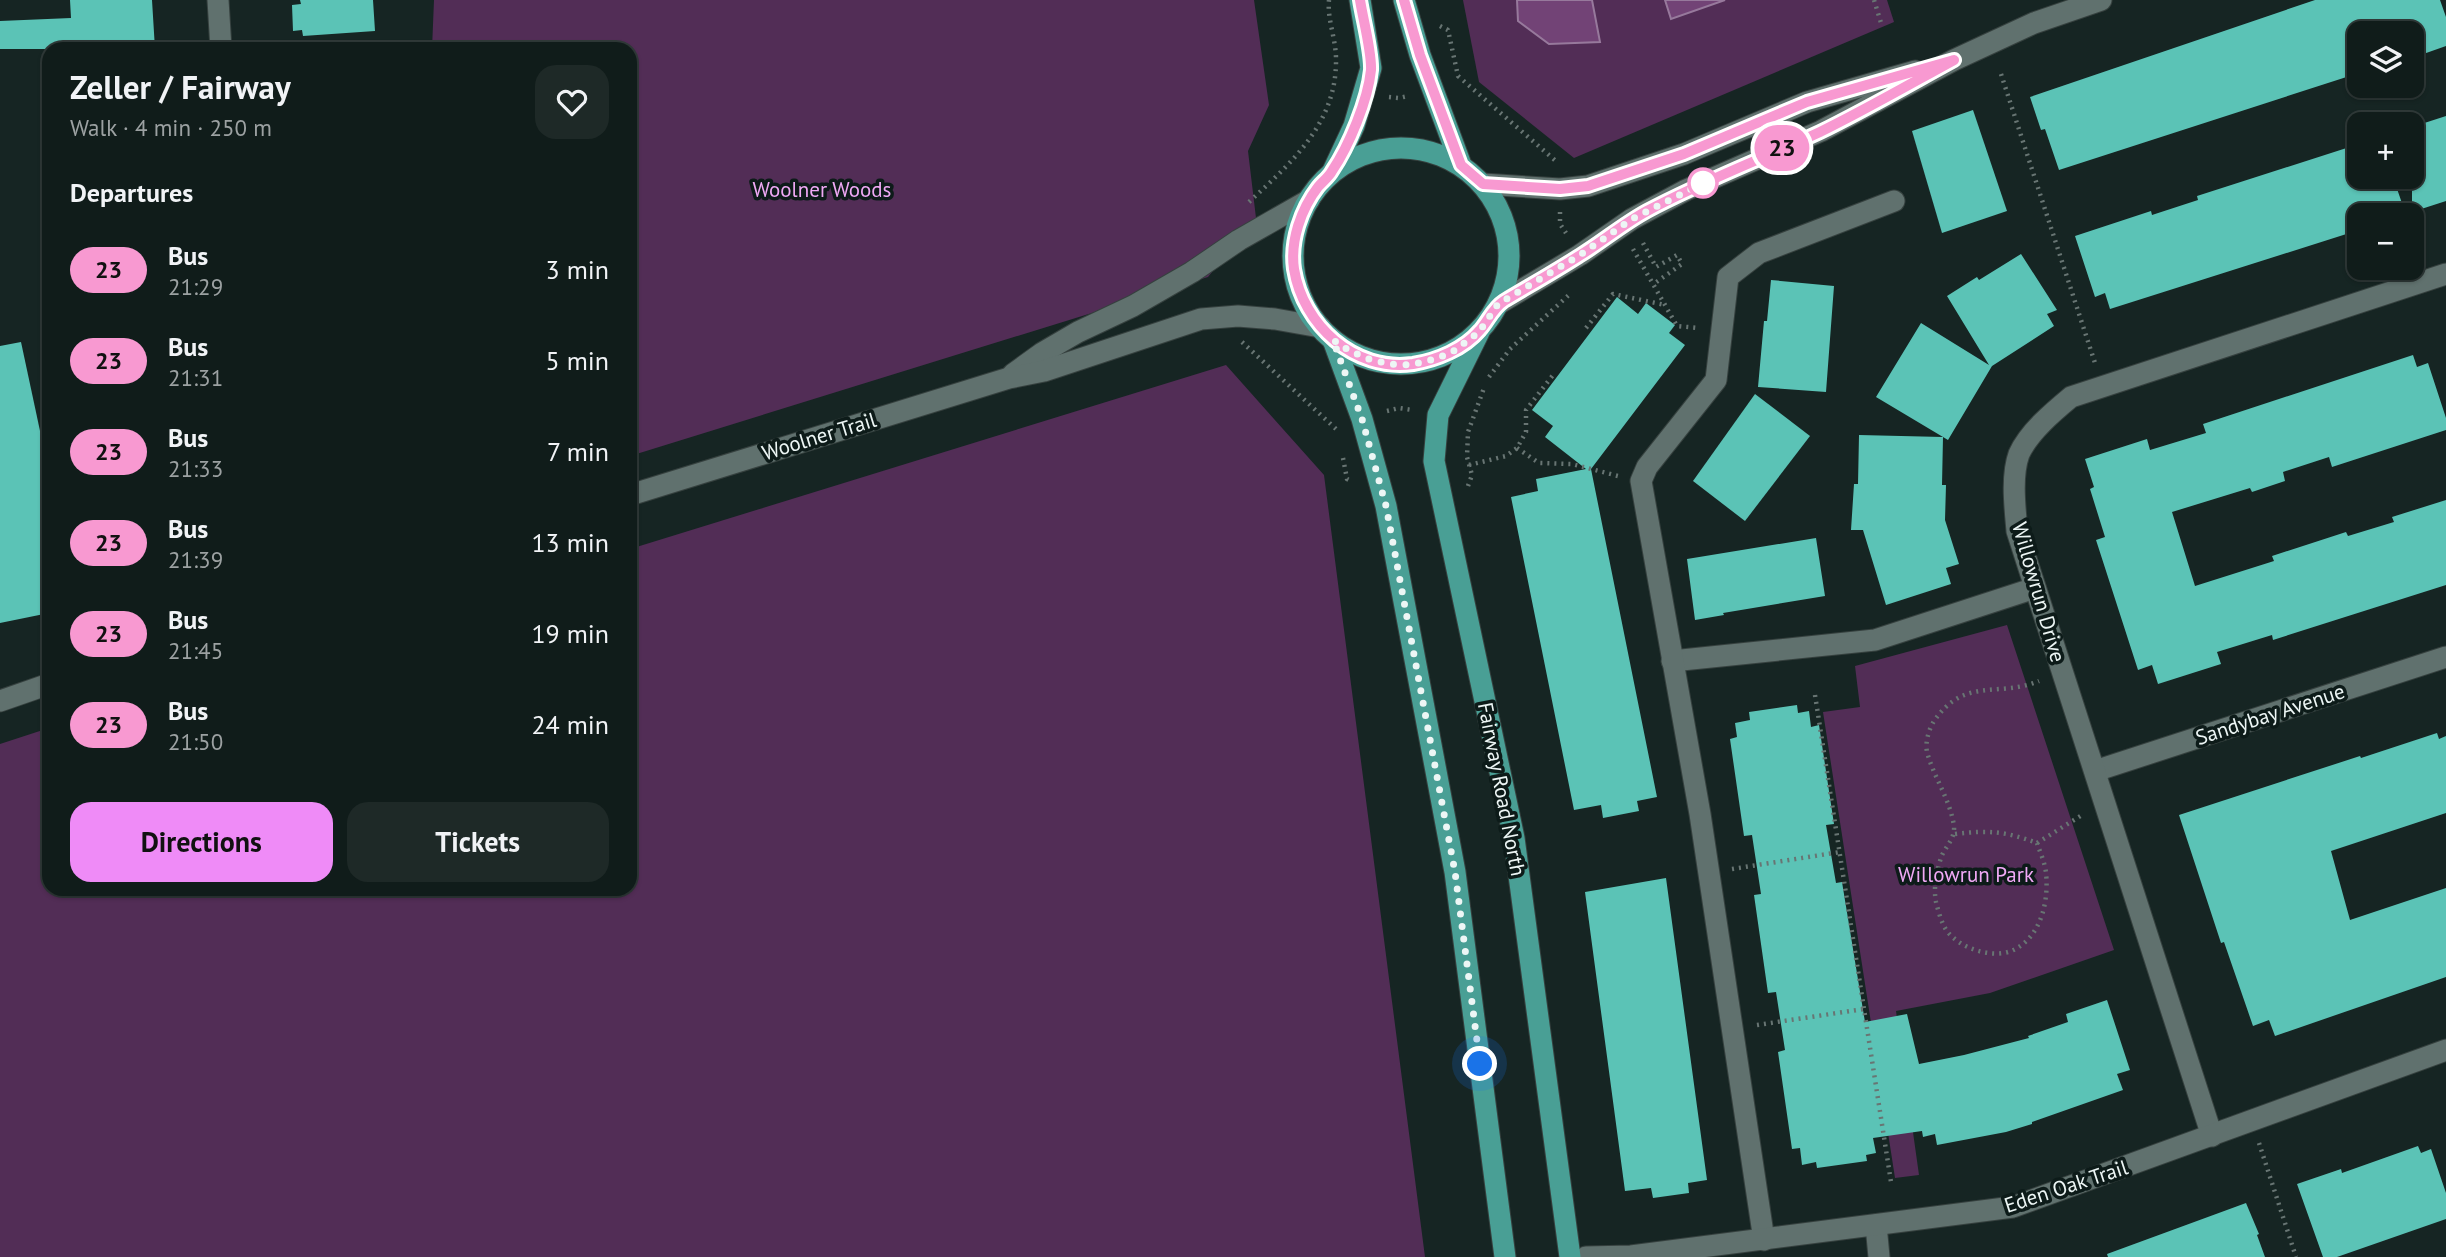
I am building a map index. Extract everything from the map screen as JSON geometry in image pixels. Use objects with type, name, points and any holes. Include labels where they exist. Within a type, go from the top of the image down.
[{"type":"main road","points":[[1332,173],[1354,127],[1371,68],[1360,0]]},
{"type":"main road","points":[[1404,0],[1420,55],[1461,165]]},
{"type":"main road","points":[[1326,334],[1350,351],[1369,359],[1410,365],[1451,353],[1479,332],[1498,304],[1507,281],[1510,257],[1505,223],[1483,184],[1461,165],[1437,153],[1408,147],[1376,150],[1352,159],[1332,173],[1309,200],[1297,228],[1293,265],[1299,291],[1308,310],[1326,334],[1362,419],[1386,506],[1450,845],[1505,1257]]},
{"type":"main road","name":"Fairway Road North","points":[[1479,332],[1438,415],[1434,461],[1514,838],[1570,1257]]},
{"type":"street","points":[[218,0],[221,42]]},
{"type":"street","points":[[1498,304],[1642,214],[1686,190],[1821,131],[1954,60],[2034,23],[2101,0]]},
{"type":"street","points":[[1483,184],[1560,189],[1588,186],[1684,154],[1807,102],[1954,60]]},
{"type":"street","name":"Woolner Trail","points":[[1009,378],[1042,353],[1078,332],[1133,306],[1309,200]]},
{"type":"street","points":[[1764,1240],[1700,814],[1642,481],[1647,467],[1716,380],[1728,277],[1759,253],[1894,201]]},
{"type":"street","name":"Willowrun Drive","points":[[2212,1136],[2017,531],[2014,491],[2020,454],[2042,421],[2071,397],[2446,274]]},
{"type":"street","name":"Woolner Trail","points":[[637,493],[1009,378],[1044,371],[1201,319],[1238,316],[1275,319],[1326,334]]},
{"type":"street","points":[[1672,661],[1875,640],[2035,588]]},
{"type":"street","name":"Sandybay Avenue","points":[[2095,771],[2446,657]]},
{"type":"street","points":[[0,701],[42,686]]},
{"type":"street","name":"Eden Oak Trail","points":[[1586,1257],[1631,1256],[2013,1207],[2446,1050]]},
{"type":"street","points":[[1877,1225],[1879,1257]]},
{"type":"path","points":[[1874,0],[1882,26]]},
{"type":"path","points":[[1240,210],[1280,174],[1313,136],[1326,111],[1334,83],[1336,58],[1329,1]]},
{"type":"path","points":[[1448,30],[1458,76],[1561,166]]},
{"type":"path","points":[[2001,74],[2096,364]]},
{"type":"path","points":[[1384,96],[1399,98],[1412,95]]},
{"type":"path","points":[[1560,199],[1560,224],[1572,243]]},
{"type":"path","points":[[1642,243],[1656,268],[1678,255],[1682,264],[1655,283]]},
{"type":"path","points":[[1633,249],[1655,283],[1677,326],[1706,329]]},
{"type":"path","points":[[1472,475],[1466,457],[1468,432],[1487,379],[1510,349],[1572,292]]},
{"type":"path","points":[[1586,328],[1613,294],[1666,305]]},
{"type":"path","points":[[1237,338],[1336,429]]},
{"type":"path","points":[[1469,464],[1506,456],[1517,448],[1526,432],[1526,410],[1553,375]]},
{"type":"path","points":[[1382,412],[1399,408],[1418,411]]},
{"type":"path","points":[[1517,448],[1539,463],[1572,464],[1642,481]]},
{"type":"path","points":[[2037,842],[2046,871],[2045,909],[2031,936],[2012,951],[1990,953],[1965,946],[1945,929],[1936,902],[1936,875],[1943,854],[1955,834],[1951,807],[1934,773],[1926,747],[1931,727],[1943,708],[1960,696],[2031,684],[2062,672]]},
{"type":"path","points":[[1815,695],[1891,1182]]},
{"type":"path","points":[[2037,842],[2075,818],[2105,804]]},
{"type":"path","points":[[1955,834],[1992,830],[2037,842]]},
{"type":"path","points":[[1727,870],[1840,852]]},
{"type":"path","points":[[1752,1026],[1864,1009]]},
{"type":"path","points":[[2258,1139],[2296,1257]]},
{"type":"green space","name":"Woolner Woods","points":[[434,0],[1254,0],[1269,105],[1248,151],[1256,218],[1208,277],[637,454],[637,42],[432,42]]},
{"type":"green space","points":[[1463,0],[1887,0],[1894,22],[1574,158],[1479,82]]},
{"type":"green space","points":[[1226,365],[1324,475],[1425,1257],[0,1257],[0,744],[42,730],[42,896],[637,896],[637,547]]},
{"type":"green space","name":"Willowrun Park","points":[[2007,625],[2114,950],[1990,993],[1896,1011],[1919,1175],[1895,1178],[1823,712],[1860,707],[1855,666]]},
{"type":"shaded area","points":[[1517,0],[1592,0],[1600,42],[1549,44],[1518,21]]},
{"type":"shaded area","points":[[1665,0],[1725,0],[1671,19]]},
{"type":"building","points":[[70,0],[152,0],[155,42],[42,42],[42,49],[0,49],[0,21],[71,18]]},
{"type":"building","points":[[300,0],[373,0],[375,31],[303,36],[302,30],[293,31],[292,5],[301,4]]},
{"type":"building","points":[[2315,0],[2440,0],[2446,17],[2446,46],[2424,54],[2424,21],[2347,21],[2347,77],[2059,170],[2045,129],[2041,130],[2030,97]]},
{"type":"building","points":[[1973,110],[2007,211],[1942,233],[1912,131]]},
{"type":"building","points":[[2446,116],[2446,201],[2424,208],[2424,203],[2412,203],[2412,189],[2424,189],[2424,123]]},
{"type":"building","points":[[2347,148],[2347,189],[2397,189],[2402,203],[2347,203],[2347,234],[2110,309],[2105,293],[2095,297],[2075,236],[2151,211],[2152,215],[2198,200],[2197,196]]},
{"type":"building","points":[[2021,254],[2057,310],[2047,314],[2054,326],[1992,366],[1948,440],[1876,397],[1921,323],[1989,365],[1947,296]]},
{"type":"building","points":[[1771,280],[1834,286],[1826,392],[1758,387]]},
{"type":"building","points":[[1617,297],[1638,314],[1646,303],[1675,325],[1669,333],[1685,345],[1591,469],[1657,797],[1637,801],[1639,811],[1603,818],[1601,805],[1574,810],[1511,497],[1538,491],[1536,479],[1586,469],[1545,437],[1553,426],[1532,410]]},
{"type":"building","points":[[21,342],[42,440],[42,614],[0,623],[0,346]]},
{"type":"building","points":[[2413,355],[2417,367],[2428,363],[2446,418],[2446,430],[2332,467],[2329,457],[2283,472],[2285,481],[2252,492],[2250,488],[2172,512],[2195,586],[2274,561],[2272,556],[2346,532],[2348,536],[2394,522],[2392,517],[2446,500],[2446,585],[2273,640],[2272,635],[2217,652],[2221,664],[2158,684],[2152,665],[2138,670],[2096,540],[2105,537],[2090,489],[2094,487],[2085,459],[2147,439],[2150,450],[2206,433],[2203,424]]},
{"type":"building","points":[[1755,394],[1810,436],[1745,521],[1693,481]]},
{"type":"building","points":[[1859,435],[1943,437],[1942,485],[1946,485],[1945,520],[1959,564],[1946,568],[1951,584],[1886,605],[1863,530],[1851,530],[1854,484],[1858,484]]},
{"type":"building","points":[[1816,538],[1825,596],[1695,620],[1687,559]]},
{"type":"building","points":[[1797,705],[1798,713],[1809,711],[1811,727],[1819,725],[1834,824],[1826,825],[1836,883],[1842,882],[1865,1022],[1907,1014],[1919,1064],[2029,1038],[2028,1036],[2068,1022],[2066,1014],[2107,1000],[2130,1070],[2117,1074],[2123,1090],[2006,1132],[1937,1145],[1935,1134],[1923,1137],[1922,1131],[1873,1138],[1876,1153],[1866,1155],[1867,1161],[1817,1168],[1816,1162],[1802,1165],[1800,1148],[1792,1149],[1778,1052],[1785,1050],[1776,992],[1768,993],[1754,895],[1761,894],[1752,835],[1744,836],[1730,739],[1737,737],[1735,723],[1750,720],[1749,712]]},
{"type":"building","points":[[2437,733],[2439,739],[2446,736],[2446,813],[2331,851],[2350,920],[2446,888],[2446,977],[2275,1036],[2269,1020],[2253,1026],[2224,942],[2221,943],[2179,815]]},
{"type":"building","points":[[1666,878],[1707,1180],[1688,1183],[1689,1193],[1653,1198],[1651,1188],[1625,1191],[1585,892]]},
{"type":"building","points":[[2418,1146],[2421,1153],[2431,1149],[2446,1193],[2446,1219],[2337,1257],[2323,1257],[2297,1184],[2341,1169],[2342,1173]]},
{"type":"building","points":[[2246,1203],[2265,1257],[2108,1257],[2107,1254]]},
{"type":"bus line","name":"23","points":[[1360,0],[1371,68],[1366,91],[1354,127],[1332,173],[1309,200],[1297,228],[1293,265],[1299,291],[1320,327],[1350,351],[1389,364],[1410,365],[1451,353],[1479,332],[1498,304],[1548,276],[1632,219],[1686,190],[1821,131],[1954,60],[1807,102],[1684,154],[1588,186],[1560,189],[1483,184],[1461,165],[1420,55],[1404,0]]},
{"type":"route","points":[[1480,1064],[1455,872],[1386,506],[1374,456],[1333,340],[1350,351],[1389,364],[1410,365],[1451,353],[1479,332],[1498,304],[1548,276],[1632,219],[1709,180],[1703,183]]}]
